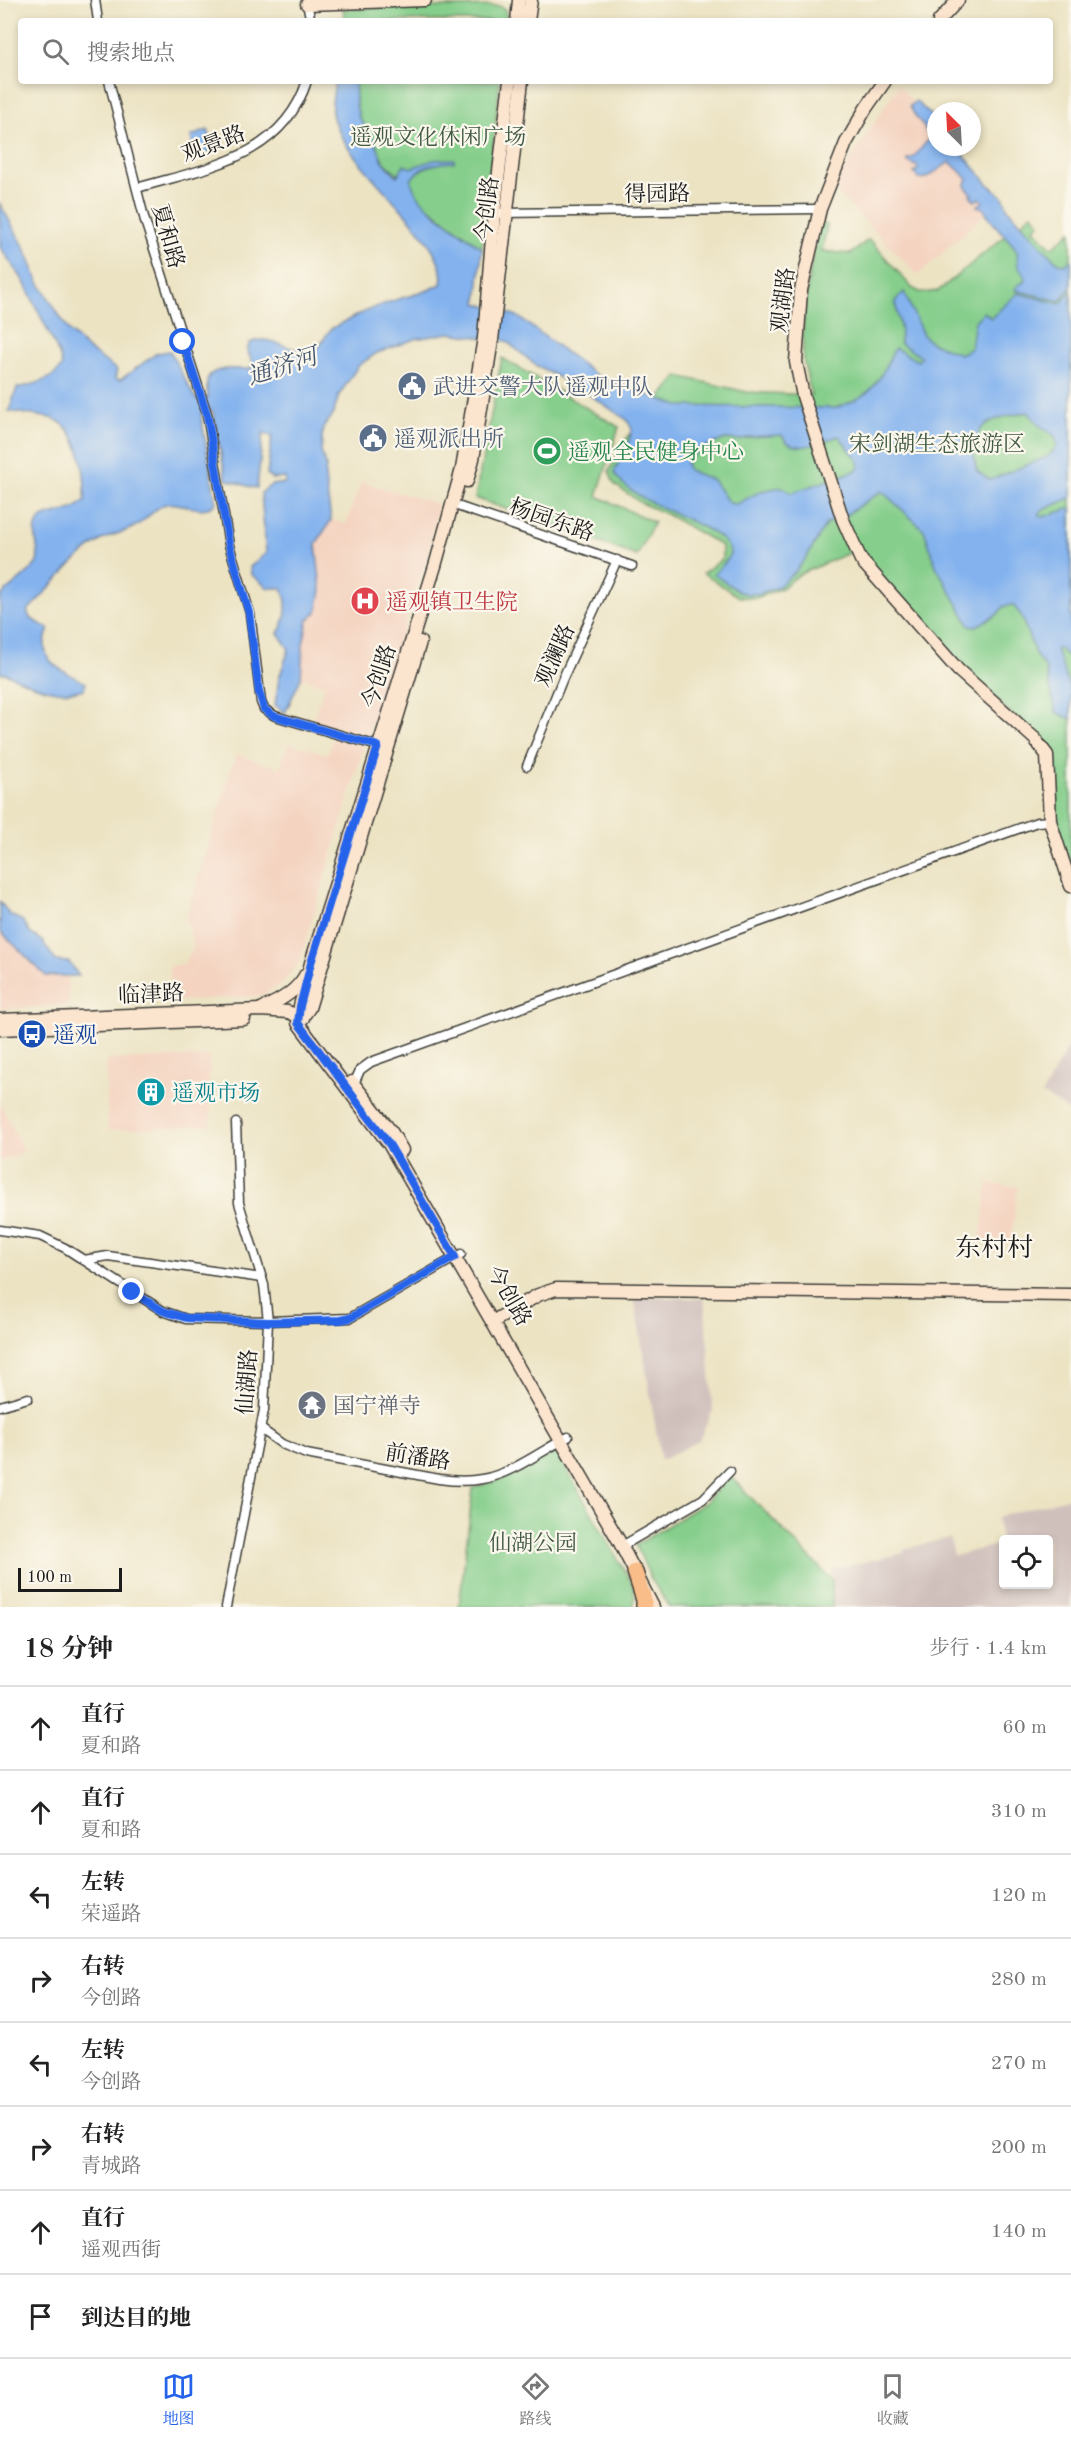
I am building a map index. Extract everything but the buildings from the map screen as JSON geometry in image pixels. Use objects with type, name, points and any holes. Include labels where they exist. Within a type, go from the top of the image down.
[{"type":"highway","points":[[635,1572],[644,1607]]},
{"type":"main road","points":[[312,4],[425,0]]},
{"type":"main road","points":[[517,18],[519,0]]},
{"type":"main road","points":[[528,18],[531,0]]},
{"type":"main road","points":[[942,18],[958,0]]},
{"type":"main road","name":"今创路","points":[[300,1019],[309,1008],[473,459],[501,213],[510,84]]},
{"type":"main road","name":"今创路","points":[[501,213],[522,84]]},
{"type":"main road","name":"观湖路","points":[[883,84],[846,143],[820,209],[801,290],[796,362],[802,396],[843,520],[861,560],[950,662],[1042,746],[1047,754],[1050,821],[1071,886]]},
{"type":"main road","name":"今创路","points":[[488,339],[462,469],[435,567],[311,963],[300,1019],[389,1144],[499,1318],[564,1439]]},
{"type":"main road","points":[[260,1010],[278,1002],[303,981],[311,963]]},
{"type":"main road","name":"临津路","points":[[0,1020],[260,1010],[288,1012],[300,1019]]},
{"type":"main road","name":"临津路","points":[[0,1029],[268,1018],[300,1019]]},
{"type":"main road","name":"今创路","points":[[300,1019],[312,1027],[342,1071],[392,1133],[458,1255],[662,1607]]},
{"type":"main road","points":[[499,1318],[537,1295],[556,1289],[1071,1295]]},
{"type":"main road","name":"今创路","points":[[625,1544],[635,1572],[653,1607]]},
{"type":"street","points":[[95,0],[98,18]]},
{"type":"street","points":[[311,18],[312,4]]},
{"type":"street","name":"夏和路","points":[[110,84],[170,303],[207,414],[229,545],[252,625],[261,702],[264,709],[274,716],[378,746]]},
{"type":"street","name":"观景路","points":[[137,188],[249,153],[267,140],[282,124],[296,105],[306,84]]},
{"type":"street","name":"得园路","points":[[501,213],[820,209]]},
{"type":"street","name":"杨园东路","points":[[460,507],[632,566]]},
{"type":"street","name":"观澜路","points":[[527,766],[563,678],[617,560]]},
{"type":"street","points":[[354,1084],[360,1070],[371,1062],[1037,822],[1050,821]]},
{"type":"street","name":"仙湖路","points":[[226,1607],[264,1410],[268,1322],[262,1278],[239,1203],[236,1123]]},
{"type":"street","points":[[0,1230],[40,1236],[65,1248],[163,1311],[186,1318],[268,1322],[350,1318],[458,1255]]},
{"type":"street","points":[[84,1260],[108,1256],[262,1278]]},
{"type":"street","points":[[0,1406],[28,1398]]},
{"type":"street","name":"前潘路","points":[[261,1429],[282,1444],[306,1454],[460,1481],[484,1479],[504,1472],[564,1439]]},
{"type":"street","points":[[625,1544],[703,1499],[730,1471]]},
{"type":"shaded area","points":[[899,85],[927,121],[927,156],[956,156],[996,204],[918,275],[837,193],[837,181]]},
{"type":"shaded area","name":"遥观镇卫生院","points":[[361,482],[439,504],[429,551],[368,736],[312,722],[325,685],[301,678],[303,644],[308,620],[317,612],[321,590],[316,544],[331,520],[346,524]]},
{"type":"shaded area","points":[[334,737],[364,746],[299,963],[281,984],[261,996],[171,1001],[169,966],[184,964],[194,947],[186,918],[236,754],[279,768],[289,743],[328,754]]},
{"type":"shaded area","points":[[0,931],[46,975],[68,975],[69,1005],[0,1009]]},
{"type":"shaded area","points":[[1071,1042],[1071,1112],[1042,1094]]},
{"type":"shaded area","name":"遥观市场","points":[[209,1056],[211,1125],[108,1130],[106,1060]]},
{"type":"shaded area","points":[[0,1104],[25,1152],[0,1161]]},
{"type":"shaded area","points":[[988,1183],[1018,1187],[1010,1244],[980,1240]]},
{"type":"shaded area","points":[[634,1297],[704,1298],[713,1410],[699,1440],[661,1461]]},
{"type":"shaded area","points":[[1071,1497],[1071,1607],[832,1607],[832,1569],[904,1553],[904,1549],[950,1538],[954,1556],[999,1545],[999,1589],[1053,1589],[1053,1535],[1000,1535],[997,1517]]},
{"type":"green space","points":[[499,6],[505,9],[506,18],[344,18],[343,9]]},
{"type":"green space","name":"遥观文化休闲广场","points":[[355,84],[500,84],[482,248],[422,202],[412,186],[383,161],[373,137],[359,118]]},
{"type":"green space","name":"宋剑湖生态旅游区","points":[[1032,214],[1040,223],[1034,229],[1052,248],[1071,231],[1071,876],[1055,832],[1052,753],[962,667],[856,550],[800,574],[782,588],[756,598],[739,597],[703,573],[722,559],[722,546],[668,515],[641,503],[614,484],[609,471],[627,437],[678,376],[747,392],[811,395],[804,363],[803,328],[819,223],[827,225],[822,251],[851,254],[868,240],[912,288],[922,293],[938,291]]},
{"type":"green space","name":"遥观全民健身中心","points":[[502,358],[619,427],[597,496],[654,522],[637,556],[475,498]]},
{"type":"green space","name":"仙湖公园","points":[[556,1451],[632,1584],[635,1598],[633,1607],[459,1607],[473,1488],[507,1477]]},
{"type":"green space","points":[[730,1476],[832,1580],[832,1607],[669,1607],[650,1577],[636,1545],[706,1502]]},
{"type":"water","name":"通济河","points":[[335,84],[355,84],[359,118],[373,137],[383,161],[397,176],[404,165],[411,168],[434,160],[454,159],[454,162],[424,168],[411,180],[414,190],[430,209],[482,248],[477,303],[517,316],[599,377],[679,406],[836,408],[860,398],[879,379],[895,348],[918,361],[921,357],[900,343],[901,332],[895,301],[904,292],[923,335],[930,342],[960,354],[971,348],[975,321],[984,312],[991,318],[1018,293],[1060,304],[1071,292],[1071,498],[1039,514],[1043,517],[1071,508],[1071,652],[1066,655],[1059,648],[1056,649],[1071,692],[1071,719],[1056,712],[1045,667],[1036,656],[1021,615],[1013,605],[1004,606],[998,614],[975,627],[970,626],[936,566],[924,530],[882,491],[844,516],[826,524],[808,555],[795,572],[778,587],[759,594],[739,592],[714,574],[730,555],[725,542],[713,533],[638,495],[623,484],[614,472],[629,441],[632,429],[627,420],[582,390],[537,366],[506,341],[449,333],[415,339],[377,353],[358,366],[339,395],[333,415],[323,428],[321,452],[326,465],[325,478],[331,520],[316,544],[321,590],[317,612],[308,620],[303,644],[301,678],[285,713],[275,705],[279,678],[289,649],[278,633],[286,611],[286,600],[282,588],[268,588],[251,574],[250,567],[266,553],[261,493],[271,485],[285,483],[285,478],[272,479],[267,475],[272,436],[263,433],[257,488],[226,480],[213,412],[207,408],[202,410],[201,416],[216,503],[204,509],[176,504],[163,505],[134,527],[100,541],[71,565],[27,611],[30,618],[49,629],[45,640],[45,650],[53,664],[86,683],[84,689],[54,691],[5,673],[0,674],[0,599],[37,562],[35,530],[39,521],[48,515],[67,511],[79,505],[85,500],[85,490],[80,453],[69,431],[61,423],[51,418],[9,411],[17,388],[48,378],[62,366],[59,354],[23,280],[0,247],[0,204],[25,248],[38,281],[69,331],[88,349],[117,370],[115,379],[120,380],[157,353],[170,351],[194,396],[198,400],[208,397],[207,382],[211,374],[226,369],[250,369],[253,364],[247,350],[250,343],[264,340],[301,351],[313,350],[319,346],[331,329],[349,319],[441,284],[440,265],[430,245],[355,157],[340,134],[332,113]],"holes":[[[1028,412],[1040,426],[1055,436],[1057,446],[1049,456],[990,480],[977,471],[974,443],[983,426],[992,421]],[[782,435],[787,442],[800,447],[839,436],[858,460],[860,466],[855,471],[791,493],[782,487],[761,491],[737,504],[729,503],[713,480],[688,470],[686,462],[700,449],[725,439],[739,440]]]},
{"type":"water","points":[[916,101],[927,111],[927,132],[914,115],[910,106]]},
{"type":"water","points":[[208,130],[215,150],[195,157],[191,136]]},
{"type":"water","points":[[927,141],[927,156],[965,156],[989,185],[1003,197],[1008,209],[1057,262],[1065,265],[1071,260],[1071,288],[1059,301],[1015,290],[1024,282],[1025,277],[1018,266],[1017,252],[983,208],[977,206],[983,202],[980,198],[975,201],[970,195],[972,194],[965,186],[968,179],[950,162],[926,178],[919,179],[914,173],[918,169],[917,166],[907,160],[913,158]]},
{"type":"water","points":[[0,902],[10,915],[23,921],[30,933],[42,941],[56,961],[69,962],[79,976],[46,976],[0,931]]},
{"type":"place","name":"武进交警大队遥观中队","points":[[412,386]]},
{"type":"place","name":"遥观派出所","points":[[373,438]]},
{"type":"place","name":"遥观全民健身中心","points":[[547,451]]},
{"type":"place","name":"遥观镇卫生院","points":[[365,601]]},
{"type":"place","name":"遥观","points":[[32,1034]]},
{"type":"place","name":"遥观市场","points":[[151,1092]]},
{"type":"place","name":"国宁禅寺","points":[[312,1405]]},
{"type":"district","name":"东村村","points":[[994,1247]]},
{"type":"route","points":[[132,1292],[163,1311],[186,1318],[268,1322],[340,1320],[350,1318],[455,1257],[389,1144],[298,1023],[311,963],[378,746],[274,716],[264,709],[259,692],[254,636],[229,545],[207,414],[183,342]]}]
